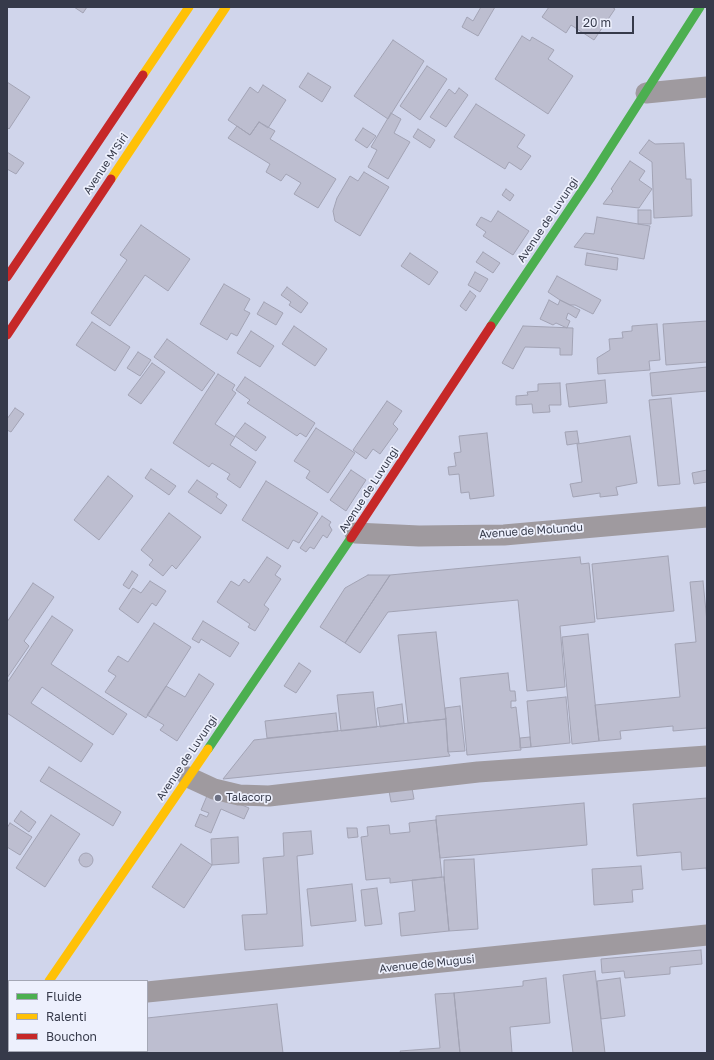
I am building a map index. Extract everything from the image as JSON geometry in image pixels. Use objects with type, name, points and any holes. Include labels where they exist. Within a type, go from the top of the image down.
[{"type":"main road","name":"Avenue M'Siri","points":[[7,277],[189,7]]},
{"type":"main road","name":"Avenue M'Siri","points":[[7,335],[226,7]]},
{"type":"main road","name":"Avenue de Luvungi","points":[[50,980],[355,533],[646,93],[700,7]]},
{"type":"street","points":[[646,93],[707,87]]},
{"type":"street","name":"Avenue de Molundu","points":[[355,533],[419,536],[504,535],[707,517]]},
{"type":"street","points":[[188,777],[214,789],[240,796],[269,796],[478,772],[707,756]]},
{"type":"street","name":"Avenue de Mugusi","points":[[148,992],[707,935]]},
{"type":"building","points":[[74,7],[87,7],[83,13]]},
{"type":"building","points":[[481,7],[495,7],[478,36],[462,27],[467,17],[473,21]]},
{"type":"building","points":[[549,7],[612,7],[615,9],[594,40],[571,25],[566,33],[542,17]]},
{"type":"building","points":[[522,36],[530,41],[532,37],[554,50],[548,59],[573,76],[548,114],[495,79]]},
{"type":"building","points":[[393,40],[424,61],[388,119],[354,96]]},
{"type":"building","points":[[427,66],[447,79],[420,120],[400,106]]},
{"type":"building","points":[[308,73],[331,87],[322,102],[299,87]]},
{"type":"building","points":[[7,82],[30,97],[9,129],[7,127]]},
{"type":"building","points":[[263,85],[286,100],[268,128],[259,122],[250,135],[228,120],[250,87],[258,93]]},
{"type":"building","points":[[459,88],[468,95],[446,127],[430,117],[449,89],[455,94]]},
{"type":"building","points":[[476,104],[525,135],[517,147],[531,156],[521,170],[509,162],[505,169],[454,137]]},
{"type":"building","points":[[391,113],[401,119],[394,133],[410,142],[388,179],[368,167],[377,150],[371,147]]},
{"type":"building","points":[[259,122],[275,131],[270,139],[336,179],[318,208],[294,194],[301,183],[286,174],[281,181],[266,172],[270,164],[228,138],[237,126],[250,135]]},
{"type":"building","points":[[363,128],[376,136],[367,148],[355,140]]},
{"type":"building","points":[[418,129],[435,140],[430,148],[413,137]]},
{"type":"building","points":[[649,140],[655,144],[684,143],[686,179],[691,179],[692,216],[654,218],[652,162],[639,153]]},
{"type":"building","points":[[7,152],[24,163],[16,174],[7,169]]},
{"type":"building","points":[[630,161],[645,171],[639,180],[652,189],[639,208],[603,204],[613,191],[611,189]]},
{"type":"building","points":[[364,172],[389,187],[360,236],[335,221],[333,211],[337,198],[350,176],[358,181]]},
{"type":"building","points":[[506,189],[514,195],[510,201],[502,195]]},
{"type":"building","points":[[638,210],[651,210],[651,224],[638,224]]},
{"type":"building","points":[[498,211],[529,231],[513,255],[483,236],[486,232],[476,225],[481,217],[491,222]]},
{"type":"building","points":[[597,217],[650,226],[644,259],[574,247],[585,233],[594,234]]},
{"type":"building","points":[[141,225],[190,259],[168,291],[145,275],[110,326],[91,313],[127,260],[120,255]]},
{"type":"building","points":[[483,252],[500,263],[493,273],[476,262]]},
{"type":"building","points":[[410,253],[438,272],[429,285],[401,266]]},
{"type":"building","points":[[587,253],[618,258],[617,270],[585,265]]},
{"type":"building","points":[[475,272],[488,279],[480,292],[468,285]]},
{"type":"building","points":[[557,276],[601,300],[593,314],[575,305],[570,305],[548,292]]},
{"type":"building","points":[[224,284],[250,299],[244,310],[250,313],[237,336],[231,333],[227,340],[200,324]]},
{"type":"building","points":[[287,287],[308,303],[301,313],[289,305],[291,302],[281,295]]},
{"type":"building","points":[[470,291],[476,296],[466,311],[460,306]]},
{"type":"building","points":[[549,300],[558,305],[560,300],[580,310],[576,318],[568,313],[566,319],[570,321],[567,328],[556,323],[553,325],[540,319]]},
{"type":"building","points":[[264,302],[283,313],[276,325],[257,314]]},
{"type":"building","points":[[707,321],[707,362],[666,365],[663,324]]},
{"type":"building","points":[[92,322],[130,347],[115,371],[76,345]]},
{"type":"building","points":[[657,324],[660,360],[649,361],[650,370],[598,374],[597,358],[610,350],[609,339],[623,338],[622,332],[632,331],[632,326]]},
{"type":"building","points":[[294,326],[327,349],[315,366],[282,344]]},
{"type":"building","points":[[523,326],[573,328],[572,355],[560,355],[560,348],[525,347],[513,369],[502,363]]},
{"type":"building","points":[[251,331],[274,346],[260,367],[237,353]]},
{"type":"building","points":[[167,339],[215,373],[202,391],[154,357]]},
{"type":"building","points":[[138,352],[151,360],[140,376],[127,368]]},
{"type":"building","points":[[152,363],[165,372],[141,404],[128,395]]},
{"type":"building","points":[[707,367],[707,391],[652,396],[650,373]]},
{"type":"building","points":[[218,374],[235,385],[232,390],[236,393],[215,424],[235,437],[230,445],[256,462],[240,488],[227,479],[230,474],[212,463],[209,467],[173,443]]},
{"type":"building","points":[[245,377],[315,423],[306,437],[300,433],[297,436],[247,403],[250,400],[236,390]]},
{"type":"building","points":[[605,380],[607,403],[569,407],[566,384]]},
{"type":"building","points":[[560,383],[561,405],[549,405],[550,412],[533,413],[532,404],[516,405],[516,396],[528,395],[527,392],[538,391],[538,384]]},
{"type":"building","points":[[671,398],[680,484],[658,486],[649,400]]},
{"type":"building","points":[[387,401],[402,411],[393,424],[398,429],[380,454],[373,449],[366,459],[353,450]]},
{"type":"building","points":[[15,408],[24,414],[11,432],[7,430],[7,419]]},
{"type":"building","points":[[245,423],[266,437],[256,451],[235,436]]},
{"type":"building","points":[[316,428],[355,453],[328,493],[306,478],[310,471],[294,461]]},
{"type":"building","points":[[577,431],[579,443],[567,445],[565,432]]},
{"type":"building","points":[[487,433],[494,496],[470,499],[469,492],[461,493],[459,474],[449,475],[448,467],[456,466],[454,453],[461,452],[459,436]]},
{"type":"building","points":[[630,436],[637,483],[616,487],[618,495],[600,497],[600,493],[573,497],[570,484],[582,482],[577,444]]},
{"type":"building","points":[[151,469],[176,486],[169,495],[145,478]]},
{"type":"building","points":[[351,470],[366,480],[346,511],[330,500]]},
{"type":"building","points":[[707,470],[707,482],[694,484],[692,473]]},
{"type":"building","points":[[108,476],[133,496],[99,540],[74,520]]},
{"type":"building","points":[[197,480],[218,494],[216,497],[227,505],[221,514],[188,492]]},
{"type":"building","points":[[266,481],[318,513],[299,543],[293,540],[288,549],[242,520]]},
{"type":"building","points":[[169,513],[201,537],[176,569],[172,565],[163,576],[149,565],[153,560],[141,550]]},
{"type":"building","points":[[322,516],[331,522],[329,525],[332,530],[327,538],[323,535],[314,549],[310,547],[306,552],[300,548]]},
{"type":"building","points":[[668,556],[674,611],[597,619],[592,564]]},
{"type":"building","points":[[267,557],[281,566],[275,575],[281,579],[264,605],[269,609],[255,631],[248,627],[250,624],[217,602],[231,581],[239,586],[244,579],[249,583]]},
{"type":"building","points":[[580,557],[581,564],[589,563],[595,622],[560,626],[565,687],[527,691],[518,600],[388,612],[360,653],[345,643],[390,575]]},
{"type":"building","points":[[132,571],[138,575],[129,589],[123,585]]},
{"type":"building","points":[[368,575],[390,575],[345,643],[320,627],[345,588]]},
{"type":"building","points":[[150,581],[166,591],[156,606],[152,603],[138,623],[119,609],[133,588],[141,593]]},
{"type":"building","points":[[703,581],[707,622],[707,728],[673,731],[673,726],[620,731],[621,739],[599,741],[595,705],[680,697],[675,644],[696,642],[690,582]]},
{"type":"building","points":[[33,583],[54,597],[24,641],[29,646],[7,678],[7,622]]},
{"type":"building","points":[[52,616],[73,630],[51,664],[127,714],[113,735],[42,687],[31,703],[93,744],[81,762],[7,713],[7,683]]},
{"type":"building","points":[[203,621],[239,643],[230,657],[201,639],[199,643],[192,639]]},
{"type":"building","points":[[154,623],[191,647],[146,718],[105,692],[116,676],[108,671],[118,656],[128,662]]},
{"type":"building","points":[[436,632],[446,719],[408,723],[398,635]]},
{"type":"building","points":[[588,634],[599,741],[572,744],[562,637]]},
{"type":"building","points":[[299,663],[311,671],[296,693],[284,686]]},
{"type":"building","points":[[508,673],[510,691],[515,691],[516,701],[511,701],[511,708],[516,707],[521,750],[467,755],[460,678]]},
{"type":"building","points":[[199,674],[214,684],[177,741],[160,730],[164,725],[147,715],[166,686],[185,697]]},
{"type":"building","points":[[373,692],[377,727],[341,731],[337,695]]},
{"type":"building","points":[[566,697],[570,743],[531,747],[527,701]]},
{"type":"building","points":[[402,704],[404,723],[380,727],[377,708]]},
{"type":"building","points":[[460,706],[465,751],[448,752],[445,708]]},
{"type":"building","points":[[336,713],[338,731],[267,738],[265,721]]},
{"type":"building","points":[[446,719],[448,752],[450,756],[223,779],[254,740]]},
{"type":"building","points":[[530,737],[531,747],[520,748],[520,738]]},
{"type":"building","points":[[49,767],[121,812],[113,826],[40,781]]},
{"type":"building","points":[[412,788],[414,799],[391,802],[389,791]]},
{"type":"building","points":[[209,791],[249,808],[244,819],[221,809],[211,833],[195,826],[200,814],[207,817],[209,813],[201,810]]},
{"type":"building","points":[[707,798],[707,874],[706,868],[682,870],[681,852],[637,856],[633,804]]},
{"type":"building","points":[[584,803],[587,845],[440,858],[436,816]]},
{"type":"building","points":[[21,811],[36,822],[29,832],[14,821]]},
{"type":"building","points":[[51,815],[80,834],[45,887],[16,868]]},
{"type":"building","points":[[436,820],[442,877],[390,883],[390,878],[366,880],[361,837],[368,836],[367,827],[389,825],[390,834],[410,832],[409,823]]},
{"type":"building","points":[[10,823],[32,837],[20,855],[7,847],[7,828]]},
{"type":"building","points":[[347,828],[357,828],[358,837],[348,838]]},
{"type":"building","points":[[311,831],[313,854],[297,856],[303,946],[245,950],[242,915],[267,914],[263,858],[284,856],[283,833]]},
{"type":"building","points":[[238,837],[239,863],[212,865],[211,839]]},
{"type":"building","points":[[181,844],[212,865],[184,908],[152,887]]},
{"type":"building","points":[[83,853],[89,853],[93,857],[93,863],[89,867],[83,867],[79,863],[79,857]]},
{"type":"building","points":[[474,859],[478,929],[449,931],[444,860]]},
{"type":"building","points":[[641,866],[643,889],[632,890],[633,902],[594,905],[592,869]]},
{"type":"building","points":[[444,877],[449,931],[401,936],[399,913],[415,911],[412,880]]},
{"type":"building","points":[[352,884],[356,921],[311,926],[307,889]]},
{"type":"building","points":[[377,888],[382,924],[365,926],[361,890]]},
{"type":"building","points":[[701,950],[702,964],[670,967],[670,974],[625,978],[624,971],[602,973],[601,959]]},
{"type":"building","points":[[595,971],[605,1053],[573,1053],[563,975]]},
{"type":"building","points":[[546,978],[550,1023],[510,1027],[512,1053],[460,1053],[454,993],[523,986],[523,981]]},
{"type":"building","points":[[620,978],[625,1016],[601,1019],[597,981]]},
{"type":"building","points":[[454,993],[460,1053],[401,1053],[400,1051],[440,1048],[435,994]]},
{"type":"building","points":[[277,1004],[283,1053],[72,1053],[148,1052],[148,1018]]},
{"type":"traffic: fast","points":[[491,326],[590,179],[700,7]]},
{"type":"traffic: fast","points":[[208,749],[351,538]]},
{"type":"traffic: slow","points":[[143,75],[189,7]]},
{"type":"traffic: slow","points":[[111,179],[226,7]]},
{"type":"traffic: slow","points":[[50,980],[208,749]]},
{"type":"traffic: jam","points":[[7,277],[143,75]]},
{"type":"traffic: jam","points":[[7,335],[111,179]]},
{"type":"traffic: jam","points":[[351,538],[491,326]]},
{"type":"place","name":"Talacorp","points":[[218,798]]}]
